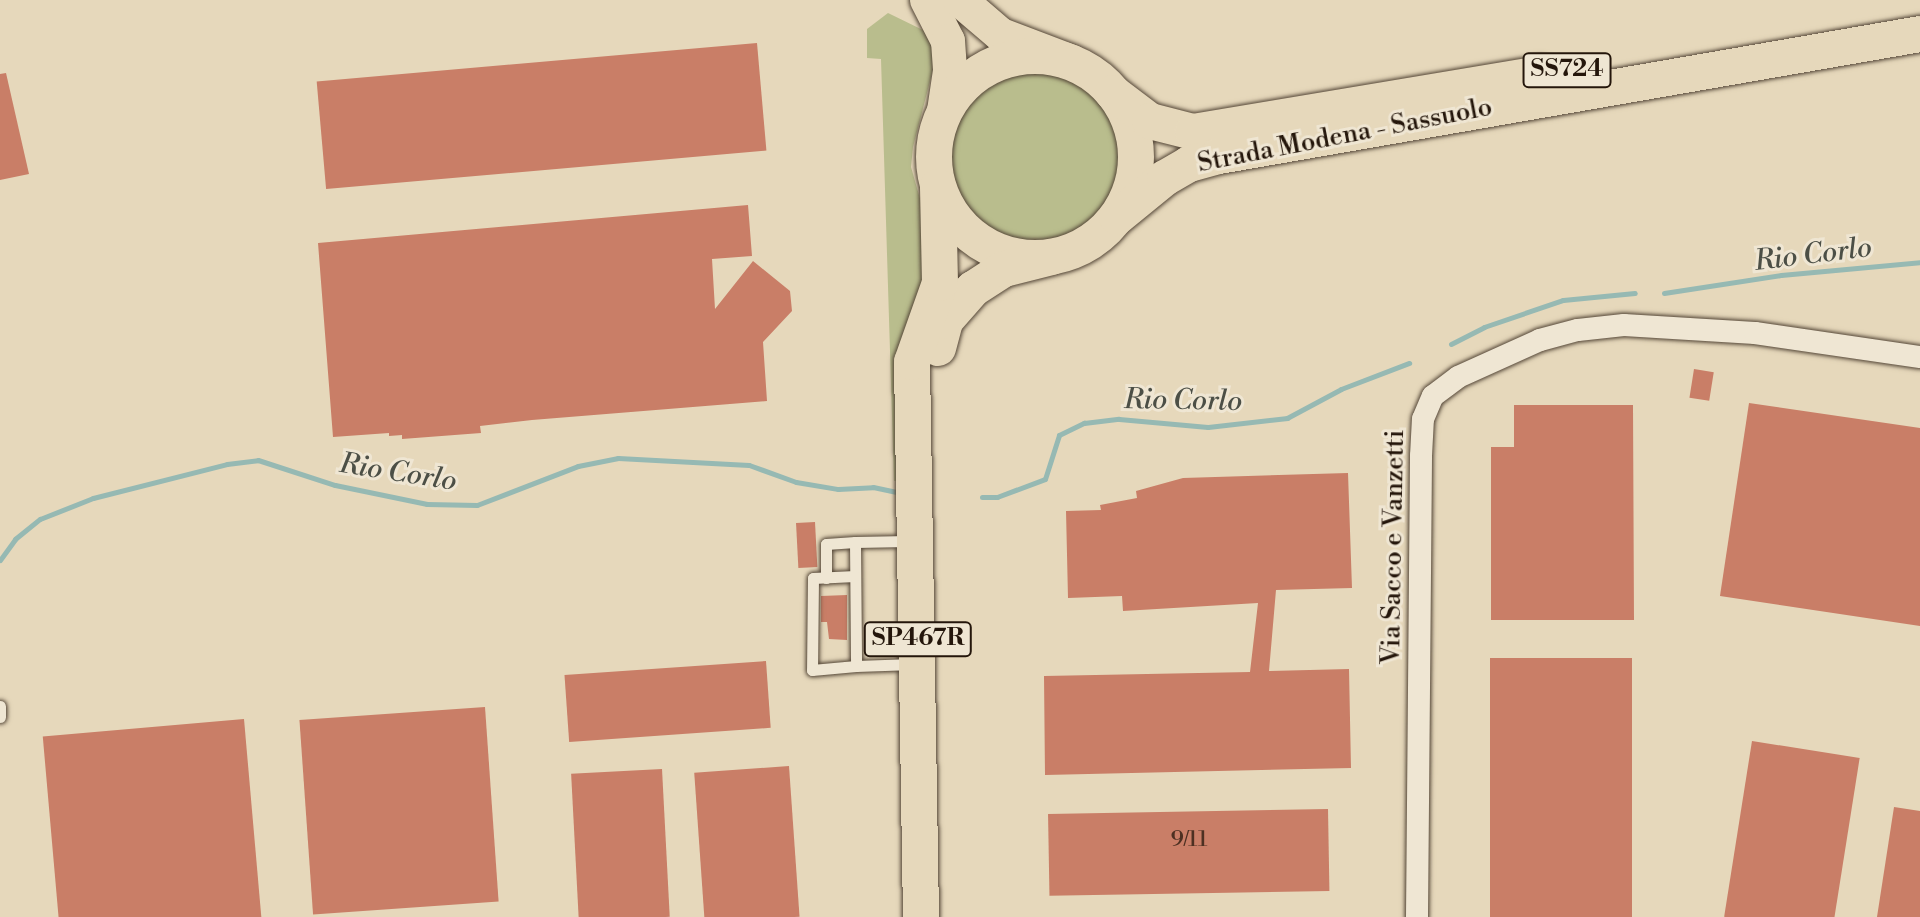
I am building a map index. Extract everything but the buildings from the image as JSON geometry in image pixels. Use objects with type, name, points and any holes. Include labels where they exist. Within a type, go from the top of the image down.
[{"type":"highway","name":"Strada Modena - Sassuolo","points":[[1113,93],[1150,121],[1193,132],[1214,130],[1920,9]]},
{"type":"highway","name":"Strada Modena - Sassuolo","points":[[1117,217],[1165,178],[1189,164],[1219,156],[1920,34]]},
{"type":"highway","points":[[1041,56],[1072,62],[1091,73],[1113,93],[1127,114],[1135,143],[1133,181],[1117,217],[1102,233],[1079,249],[1052,257],[1027,259],[1004,254],[974,239],[951,215],[938,187],[933,154],[944,111],[960,88],[984,69],[1010,59],[1041,56]]},
{"type":"highway","name":"SP467R","points":[[921,917],[917,541],[922,366],[940,283],[938,187]]},
{"type":"highway","name":"SP467R","points":[[937,917],[922,366],[945,321],[973,289],[1004,269],[1052,257]]},
{"type":"main road","points":[[927,0],[948,41],[950,71],[944,111]]},
{"type":"main road","points":[[960,0],[1001,35],[1072,62]]},
{"type":"street","name":"Via Sacco e Vanzetti","points":[[1417,917],[1421,456],[1423,419],[1433,396],[1458,377],[1540,340],[1578,330],[1624,325],[1755,333],[1920,357]]},
{"type":"lane","points":[[826,578],[826,544],[917,541]]},
{"type":"lane","points":[[855,542],[856,666]]},
{"type":"lane","points":[[855,576],[813,578],[812,670],[918,663]]},
{"type":"lane","points":[[0,706],[0,717]]},
{"type":"green space","points":[[888,13],[929,33],[936,58],[913,147],[911,167],[928,227],[907,480],[894,481],[881,59],[867,58],[867,29]]},
{"type":"green space","points":[[1034,68],[1068,75],[1084,83],[1097,95],[1109,108],[1117,124],[1124,158],[1117,192],[1109,208],[1097,221],[1084,233],[1068,241],[1034,248],[1000,241],[984,233],[971,221],[959,208],[951,192],[944,158],[951,124],[959,108],[971,95],[984,83],[1000,75]]},
{"type":"waterway","name":"Rio Corlo","points":[[1664,293],[1781,275],[1920,262]]},
{"type":"waterway","name":"Rio Corlo","points":[[1451,344],[1484,327],[1563,300],[1635,293]]},
{"type":"waterway","name":"Rio Corlo","points":[[982,497],[997,497],[1045,479],[1059,435],[1084,423],[1119,419],[1208,427],[1287,418],[1341,389],[1409,363]]},
{"type":"waterway","name":"Rio Corlo","points":[[0,560],[15,539],[40,519],[93,498],[227,464],[258,460],[335,485],[427,504],[477,505],[578,466],[618,458],[749,465],[796,482],[838,489],[873,487],[902,493]]}]
